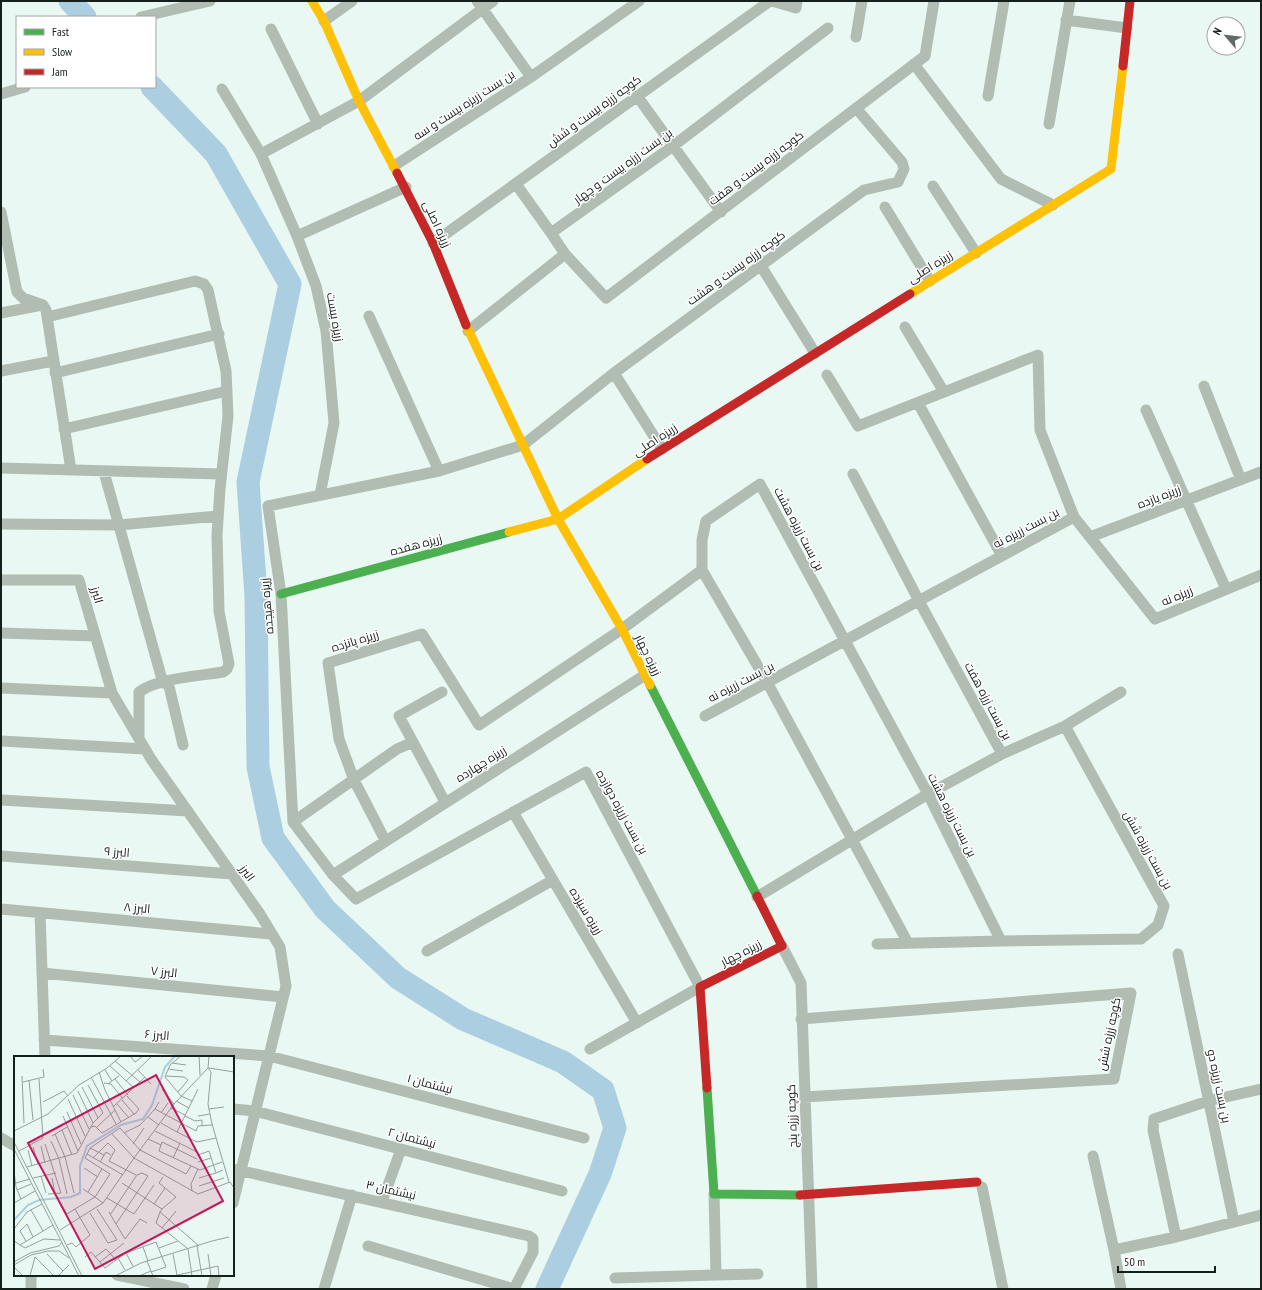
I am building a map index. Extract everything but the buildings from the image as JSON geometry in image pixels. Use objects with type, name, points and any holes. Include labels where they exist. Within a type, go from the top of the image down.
[{"type":"street","points":[[145,16],[194,3],[210,1]]},
{"type":"street","name":"زریزه اصلی","points":[[312,1],[324,21],[359,101],[406,187],[433,243],[468,331],[558,519],[662,449],[1111,169],[1130,1]]},
{"type":"street","points":[[324,21],[352,1]]},
{"type":"street","points":[[261,154],[359,101],[480,5],[493,1]]},
{"type":"street","points":[[531,77],[639,1]]},
{"type":"street","name":"کوچه زرزه بیست و شش","points":[[433,243],[771,1],[797,5]]},
{"type":"street","points":[[856,37],[862,1]]},
{"type":"street","name":"کوچه زرزه بیست و هفت","points":[[565,254],[606,298],[925,56],[934,1]]},
{"type":"street","points":[[988,96],[1004,1]]},
{"type":"street","points":[[1049,124],[1070,1]]},
{"type":"street","name":"بن بست زریزه بیست و سه","points":[[394,166],[531,77],[480,5]]},
{"type":"street","points":[[1066,20],[1127,28]]},
{"type":"street","name":"بن بست زرزه بیست و چهار","points":[[551,233],[673,146],[828,28]]},
{"type":"street","points":[[271,29],[318,124]]},
{"type":"street","points":[[914,64],[1001,180],[1053,205]]},
{"type":"street","points":[[1,94],[22,88]]},
{"type":"street","name":"زریزه بیست","points":[[222,88],[261,154],[297,236],[316,286],[327,339],[334,423],[320,495]]},
{"type":"street","points":[[637,96],[721,212]]},
{"type":"street","name":"کوچه زرزه بیست و هشت","points":[[523,445],[614,373],[864,190],[898,182],[903,176],[904,169],[902,162],[856,108]]},
{"type":"street","points":[[468,331],[565,254],[516,184]]},
{"type":"street","points":[[933,186],[976,253]]},
{"type":"street","points":[[297,236],[406,187]]},
{"type":"street","points":[[885,207],[930,281]]},
{"type":"street","points":[[1,212],[3,232],[17,292],[23,298],[43,305]]},
{"type":"street","points":[[761,266],[815,353]]},
{"type":"street","points":[[47,317],[194,281],[204,284],[208,290],[219,334],[226,371],[228,416],[218,516],[220,611],[229,664],[228,669],[223,672],[165,682],[139,692],[139,738]]},
{"type":"street","points":[[1,313],[43,305]]},
{"type":"street","points":[[43,305],[47,317],[71,470]]},
{"type":"street","points":[[369,316],[439,471]]},
{"type":"street","points":[[905,327],[944,392]]},
{"type":"street","points":[[55,373],[219,334]]},
{"type":"street","name":"بن بست زریزه نه","points":[[705,716],[1074,517],[1040,430],[1038,356],[858,426],[827,375]]},
{"type":"street","points":[[1,371],[53,361]]},
{"type":"street","points":[[614,373],[662,449]]},
{"type":"street","points":[[1204,386],[1241,480]]},
{"type":"street","points":[[64,429],[227,391]]},
{"type":"street","points":[[918,403],[1002,556]]},
{"type":"street","points":[[1146,410],[1226,589]]},
{"type":"street","name":"زریزه هیجده","points":[[293,822],[280,594],[268,506],[439,471],[523,445]]},
{"type":"street","points":[[1,468],[221,474]]},
{"type":"street","points":[[104,472],[183,745]]},
{"type":"street","name":"زریزه یازده","points":[[1090,537],[1261,472]]},
{"type":"street","name":"بن بست زرزه هفت","points":[[757,897],[928,794],[1002,754],[919,601],[853,474]]},
{"type":"street","name":"بن بست زریزه هشت","points":[[702,570],[702,540],[706,521],[760,484],[928,794],[1001,941]]},
{"type":"street","points":[[1,524],[119,525],[218,516]]},
{"type":"street","points":[[1074,517],[1090,537]]},
{"type":"street","name":"زریزه هفده","points":[[280,594],[558,519]]},
{"type":"street","name":"زریزه چهار","points":[[558,519],[622,629],[782,946],[700,987]]},
{"type":"street","name":"زریزه نه","points":[[1090,537],[1155,619],[1261,575]]},
{"type":"street","points":[[622,629],[702,570],[767,682],[908,943]]},
{"type":"street","name":"البرز","points":[[1,580],[79,580],[112,693],[145,749],[232,874],[280,947],[286,986],[256,1111],[237,1169],[234,1194]]},
{"type":"street","name":"زریزه پانزده","points":[[385,840],[354,780],[339,739],[328,662],[422,634],[479,725],[622,629]]},
{"type":"street","points":[[1,633],[95,636]]},
{"type":"street","name":"زریزه چهارده","points":[[333,875],[385,840],[644,675]]},
{"type":"street","points":[[1,688],[112,693]]},
{"type":"street","points":[[442,692],[399,716],[445,802]]},
{"type":"street","points":[[1002,754],[1065,726],[1121,692]]},
{"type":"street","name":"بن بست زریزه شش","points":[[1001,941],[1141,939],[1158,925],[1164,906],[1065,726]]},
{"type":"street","points":[[1,741],[145,749]]},
{"type":"street","points":[[293,822],[398,749],[413,742]]},
{"type":"street","name":"بن بست زریزه دوازده","points":[[293,822],[333,875],[356,900],[586,772],[700,987]]},
{"type":"street","points":[[1,800],[188,811]]},
{"type":"street","name":"زریزه سیزده","points":[[513,812],[637,1023]]},
{"type":"street","name":"البرز ۹","points":[[1,856],[232,874]]},
{"type":"street","points":[[427,951],[553,880]]},
{"type":"street","name":"البرز ۸","points":[[1,909],[272,934]]},
{"type":"street","points":[[40,913],[45,1056]]},
{"type":"street","points":[[877,944],[1001,941]]},
{"type":"street","name":"کوچه زرزه پنج","points":[[782,946],[801,983],[807,1195],[812,1289]]},
{"type":"street","name":"بن بست زریزه دو","points":[[1178,954],[1234,1222]]},
{"type":"street","name":"البرز ۷","points":[[42,973],[283,997]]},
{"type":"street","points":[[590,1049],[700,987],[714,1194],[716,1276]]},
{"type":"street","name":"کوچه زرزه شش","points":[[801,1019],[1131,993],[1114,1079],[804,1097]]},
{"type":"street","name":"البرز ۶","points":[[44,1040],[268,1056]]},
{"type":"street","name":"نيشتمان ۱","points":[[268,1056],[584,1138]]},
{"type":"street","points":[[1176,1237],[1153,1130],[1154,1119],[1165,1114],[1261,1089]]},
{"type":"street","name":"نيشتمان ۲","points":[[234,1109],[256,1111],[562,1191]]},
{"type":"street","points":[[1,1138],[14,1145]]},
{"type":"street","points":[[382,1202],[401,1149]]},
{"type":"street","points":[[1094,1156],[1121,1289]]},
{"type":"street","name":"نيشتمان ۳","points":[[237,1169],[529,1236],[533,1239],[533,1252],[514,1289]]},
{"type":"street","points":[[714,1194],[807,1195],[979,1184],[1003,1289]]},
{"type":"street","points":[[324,1289],[352,1195]]},
{"type":"street","points":[[1114,1250],[1176,1237],[1213,1226],[1261,1215]]},
{"type":"street","points":[[368,1246],[514,1289]]},
{"type":"street","points":[[615,1278],[758,1274]]},
{"type":"street","points":[[31,1276],[31,1289]]},
{"type":"street","points":[[122,1276],[184,1289]]},
{"type":"street","points":[[212,1289],[216,1276]]},
{"type":"waterway","points":[[70,1],[84,16]]},
{"type":"waterway","points":[[153,88],[216,154],[290,284],[248,482],[256,596],[258,767],[273,838],[325,909],[398,978],[463,1019],[563,1062],[603,1090],[615,1128],[600,1174],[547,1289]]},
{"type":"traffic: fast","points":[[281,594],[509,532]]},
{"type":"traffic: fast","points":[[650,685],[757,896]]},
{"type":"traffic: fast","points":[[707,1088],[714,1194],[800,1195]]},
{"type":"traffic: slow","points":[[312,1],[324,21],[359,101],[397,173]]},
{"type":"traffic: slow","points":[[910,294],[1111,169],[1123,66]]},
{"type":"traffic: slow","points":[[466,325],[558,519],[647,459]]},
{"type":"traffic: slow","points":[[509,532],[558,519],[622,629],[650,685]]},
{"type":"traffic: jam","points":[[1123,66],[1130,1]]},
{"type":"traffic: jam","points":[[397,173],[433,243],[466,325]]},
{"type":"traffic: jam","points":[[647,459],[910,294]]},
{"type":"traffic: jam","points":[[707,1088],[700,987],[782,946],[757,896]]},
{"type":"traffic: jam","points":[[800,1195],[977,1182]]}]
